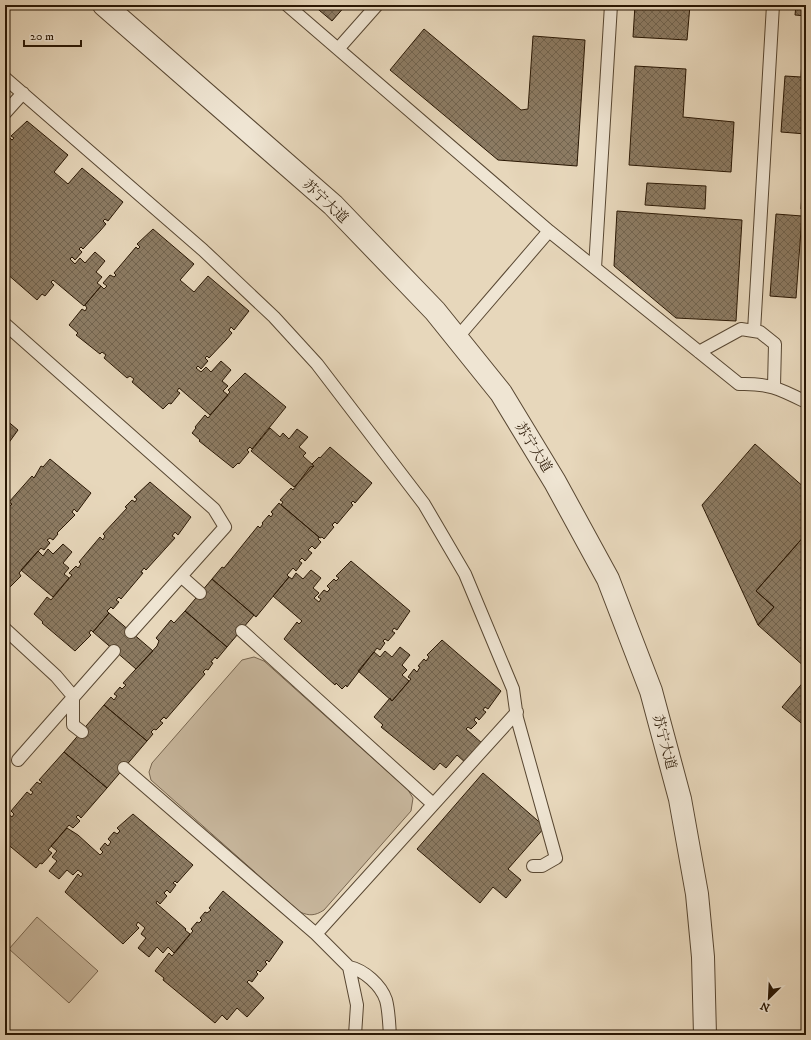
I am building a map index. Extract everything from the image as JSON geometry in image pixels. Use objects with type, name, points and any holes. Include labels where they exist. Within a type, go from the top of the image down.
[{"type":"street","name":"苏宁大道","points":[[116,9],[333,205],[435,311],[501,394],[555,482],[608,579],[652,691],[680,799],[697,894],[703,957],[705,1035]]},
{"type":"lane","points":[[287,5],[549,231],[739,384],[760,383],[774,386],[806,402]]},
{"type":"lane","points":[[338,49],[377,5]]},
{"type":"lane","points":[[595,268],[611,5]]},
{"type":"lane","points":[[754,331],[773,5]]},
{"type":"lane","points":[[5,78],[203,250],[274,317],[317,364],[424,504],[465,574],[513,689],[517,712],[556,858],[542,866],[532,866]]},
{"type":"lane","points":[[5,113],[23,93]]},
{"type":"lane","points":[[456,338],[549,231]]},
{"type":"lane","points":[[5,324],[214,509],[225,528],[131,632]]},
{"type":"lane","points":[[699,352],[741,329],[760,332],[775,344],[774,386]]},
{"type":"lane","points":[[182,577],[200,593]]},
{"type":"lane","points":[[5,629],[56,676],[73,696],[73,725],[82,732]]},
{"type":"lane","points":[[242,630],[433,804]]},
{"type":"lane","points":[[18,760],[114,650]]},
{"type":"lane","points":[[316,934],[517,712]]},
{"type":"lane","points":[[124,768],[316,934],[349,967],[358,969],[375,982],[386,999],[390,1035]]},
{"type":"lane","points":[[349,967],[357,1005],[355,1035]]},
{"type":"shaded area","points":[[254,657],[264,661],[408,790],[413,798],[411,811],[324,910],[315,914],[309,915],[300,912],[151,780],[149,772],[152,763],[242,660]]},
{"type":"shaded area","points":[[37,917],[98,971],[69,1003],[9,949]]},
{"type":"building","points":[[313,5],[346,5],[332,21]]},
{"type":"building","points":[[635,5],[690,5],[687,40],[633,37]]},
{"type":"building","points":[[796,5],[806,5],[806,16],[795,15]]},
{"type":"building","points":[[804,26],[806,26],[806,134],[781,132],[785,76],[801,77]]},
{"type":"building","points":[[424,29],[521,110],[528,109],[533,36],[585,40],[577,166],[498,160],[390,70]]},
{"type":"building","points":[[635,66],[686,69],[683,117],[734,122],[731,172],[629,165]]},
{"type":"building","points":[[27,121],[68,155],[54,172],[68,184],[82,168],[123,202],[108,221],[105,219],[103,221],[106,224],[100,231],[83,249],[81,247],[79,249],[82,252],[75,260],[72,257],[70,259],[75,264],[80,258],[85,263],[95,252],[105,261],[96,272],[102,277],[97,283],[101,286],[84,306],[53,280],[51,282],[54,285],[45,296],[42,294],[37,300],[6,273],[8,271],[5,268],[5,144],[10,138],[12,140],[14,138],[11,136]]},
{"type":"building","points":[[804,162],[806,162],[806,209],[801,209]]},
{"type":"building","points":[[647,183],[706,186],[705,209],[645,205]]},
{"type":"building","points":[[617,211],[742,220],[736,321],[676,318],[614,266]]},
{"type":"building","points":[[776,214],[802,216],[796,298],[770,296]]},
{"type":"building","points":[[153,229],[194,264],[180,280],[194,292],[208,276],[249,311],[234,330],[231,327],[229,330],[232,333],[226,340],[209,358],[207,356],[205,358],[208,361],[201,369],[198,366],[196,368],[201,372],[206,367],[211,372],[221,361],[231,370],[222,381],[228,386],[223,391],[228,395],[210,415],[179,388],[177,391],[180,393],[171,404],[169,403],[163,409],[132,382],[134,379],[130,376],[127,378],[104,358],[106,355],[102,352],[100,354],[76,335],[78,333],[69,325],[82,309],[85,311],[87,308],[85,305],[101,286],[104,289],[107,286],[103,283],[110,275],[114,277],[116,275],[114,273],[136,247],[138,249],[140,247],[137,244]]},
{"type":"building","points":[[245,373],[286,407],[252,449],[250,447],[247,450],[249,452],[239,464],[238,463],[233,468],[199,441],[200,440],[192,433],[205,415],[208,418],[230,392],[228,390]]},
{"type":"building","points":[[5,419],[18,430],[5,448]]},
{"type":"building","points":[[270,428],[280,437],[283,433],[289,439],[297,429],[308,437],[299,447],[306,453],[303,456],[314,466],[294,487],[251,451]]},
{"type":"building","points":[[755,444],[806,489],[806,534],[756,591],[774,607],[758,625],[702,505]]},
{"type":"building","points":[[330,447],[372,483],[355,503],[353,501],[351,503],[353,505],[337,524],[335,522],[332,525],[334,527],[324,539],[322,537],[320,538],[281,505],[283,502],[280,500],[291,488],[293,490],[310,467],[314,466],[312,464]]},
{"type":"building","points":[[50,459],[91,493],[77,512],[74,509],[72,512],[75,515],[57,533],[58,534],[53,540],[50,538],[47,540],[50,543],[44,550],[41,548],[19,573],[21,576],[7,590],[5,589],[5,507],[7,505],[9,507],[12,504],[9,502],[32,476],[34,478],[41,466],[43,467]]},
{"type":"building","points":[[150,482],[191,517],[178,535],[175,532],[172,536],[175,538],[146,570],[144,568],[141,572],[143,573],[121,599],[119,597],[116,600],[119,602],[113,609],[111,607],[107,611],[109,613],[93,632],[91,630],[89,633],[91,635],[75,651],[42,623],[43,622],[34,614],[47,597],[51,600],[72,575],[69,573],[76,566],[78,568],[81,564],[79,562],[100,537],[103,540],[105,536],[103,534],[127,508],[125,507],[132,500],[135,502],[137,499],[134,497]]},
{"type":"building","points":[[279,503],[319,537],[318,539],[321,542],[315,549],[312,546],[308,550],[312,553],[305,561],[302,558],[299,561],[302,563],[296,571],[293,568],[287,575],[289,577],[256,617],[212,579],[222,567],[224,568],[258,526],[260,528],[263,524],[262,523],[269,515],[271,517],[273,514],[271,512]]},
{"type":"building","points":[[806,534],[806,668],[758,625],[774,607],[756,591]]},
{"type":"building","points":[[63,544],[72,552],[63,563],[69,568],[64,574],[69,578],[53,597],[21,570],[38,551],[43,556],[48,549],[53,554]]},
{"type":"building","points":[[351,561],[410,611],[397,630],[394,628],[392,631],[395,633],[388,641],[385,639],[383,641],[385,643],[380,650],[377,648],[347,687],[346,685],[342,689],[336,683],[335,685],[284,639],[297,622],[299,624],[302,621],[273,596],[289,577],[292,579],[296,573],[303,579],[311,570],[321,578],[313,588],[319,593],[314,598],[319,602],[321,599],[318,597],[324,590],[327,592],[330,589],[327,586],[334,579],[336,581],[339,578],[336,576]]},
{"type":"building","points":[[212,579],[254,615],[227,647],[185,611]]},
{"type":"building","points":[[185,611],[227,647],[217,659],[215,657],[208,670],[206,669],[203,672],[205,674],[166,719],[164,717],[160,721],[163,723],[156,730],[154,729],[151,732],[153,734],[147,741],[104,705],[111,697],[114,700],[117,696],[114,694],[120,687],[122,689],[126,685],[123,683],[157,646],[159,641],[156,638],[171,620],[174,623]]},
{"type":"building","points":[[109,613],[153,651],[136,669],[93,632]]},
{"type":"building","points":[[442,640],[501,691],[488,709],[485,707],[483,710],[486,712],[479,720],[476,717],[474,720],[477,723],[471,729],[468,727],[466,729],[483,744],[467,764],[457,755],[446,768],[440,763],[434,770],[381,727],[383,725],[374,717],[390,698],[392,701],[411,679],[408,677],[414,669],[417,672],[420,667],[418,666],[424,659],[426,661],[429,657],[427,655]]},
{"type":"building","points":[[400,647],[410,655],[402,665],[407,670],[402,675],[409,681],[392,701],[358,671],[374,652],[380,657],[385,651],[392,657]]},
{"type":"building","points":[[806,679],[806,727],[782,707]]},
{"type":"building","points":[[104,705],[147,741],[107,788],[64,752]]},
{"type":"building","points":[[64,752],[107,788],[81,818],[78,815],[76,817],[80,821],[73,828],[69,825],[48,850],[52,853],[36,868],[5,842],[5,818],[8,814],[12,817],[14,814],[11,811],[27,792],[31,795],[33,792],[30,790],[37,782],[40,784],[42,782],[39,780]]},
{"type":"building","points":[[483,773],[545,827],[508,869],[521,880],[506,898],[493,887],[480,903],[417,849]]},
{"type":"building","points":[[133,814],[193,865],[177,883],[175,881],[173,883],[176,885],[170,893],[167,890],[164,893],[167,896],[160,904],[157,901],[156,903],[190,934],[174,953],[168,947],[163,953],[157,947],[149,957],[138,948],[146,938],[141,934],[145,928],[138,922],[136,925],[139,928],[123,944],[65,892],[78,874],[81,877],[83,874],[78,870],[73,875],[67,870],[59,879],[49,871],[57,861],[52,857],[57,851],[51,846],[67,828],[78,835],[100,855],[103,852],[100,849],[105,843],[108,846],[111,842],[108,839],[114,832],[117,834],[120,831],[117,828]]},
{"type":"building","points":[[223,891],[283,942],[269,962],[267,960],[265,962],[267,964],[260,972],[258,970],[256,972],[258,974],[252,982],[249,980],[247,982],[264,998],[247,1017],[237,1008],[227,1020],[222,1015],[215,1023],[163,980],[164,978],[155,971],[169,953],[172,956],[193,931],[191,929],[197,922],[199,923],[202,920],[200,918],[205,912],[207,913],[211,910],[209,908]]}]
